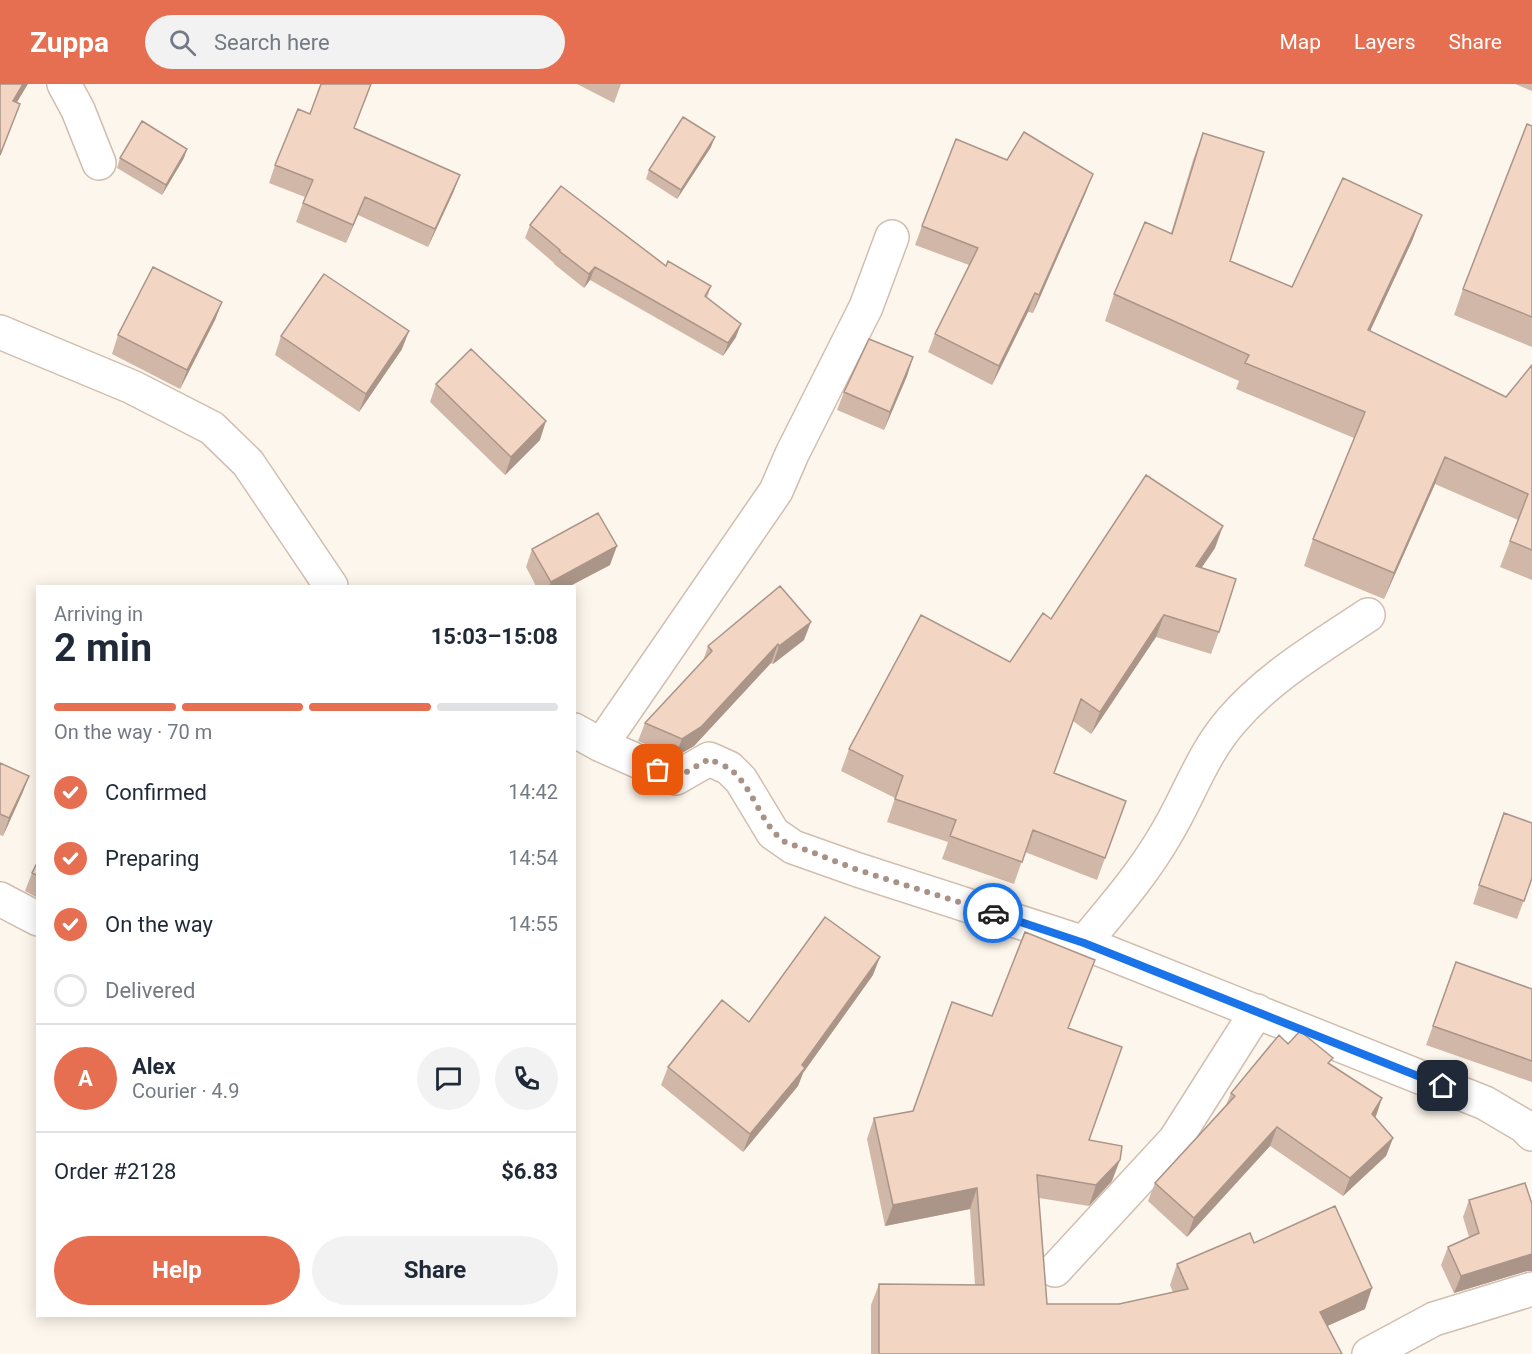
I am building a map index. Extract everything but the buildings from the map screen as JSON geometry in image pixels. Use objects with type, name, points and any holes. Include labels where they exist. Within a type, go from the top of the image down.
[{"type":"street","points":[[64,84],[78,110],[99,163]]},
{"type":"street","points":[[892,237],[867,307],[792,454],[776,491],[588,738],[676,778],[709,759],[729,768],[741,780],[773,833],[793,847],[1084,943],[1485,1103],[1524,1126],[1532,1134]]},
{"type":"street","points":[[0,332],[132,387],[212,428],[248,463],[330,585]]},
{"type":"street","points":[[1084,943],[1128,891],[1167,834],[1198,770],[1231,721],[1279,674],[1368,615]]},
{"type":"street","points":[[0,898],[36,918]]},
{"type":"street","points":[[1055,1270],[1175,1140],[1257,1011]]},
{"type":"street","points":[[1369,1354],[1434,1319],[1532,1289]]},
{"type":"way so far","points":[[658,770],[676,778],[709,759],[729,768],[741,780],[773,833],[793,847],[993,913]]},
{"type":"route","points":[[993,913],[1084,943],[1443,1086]]}]
